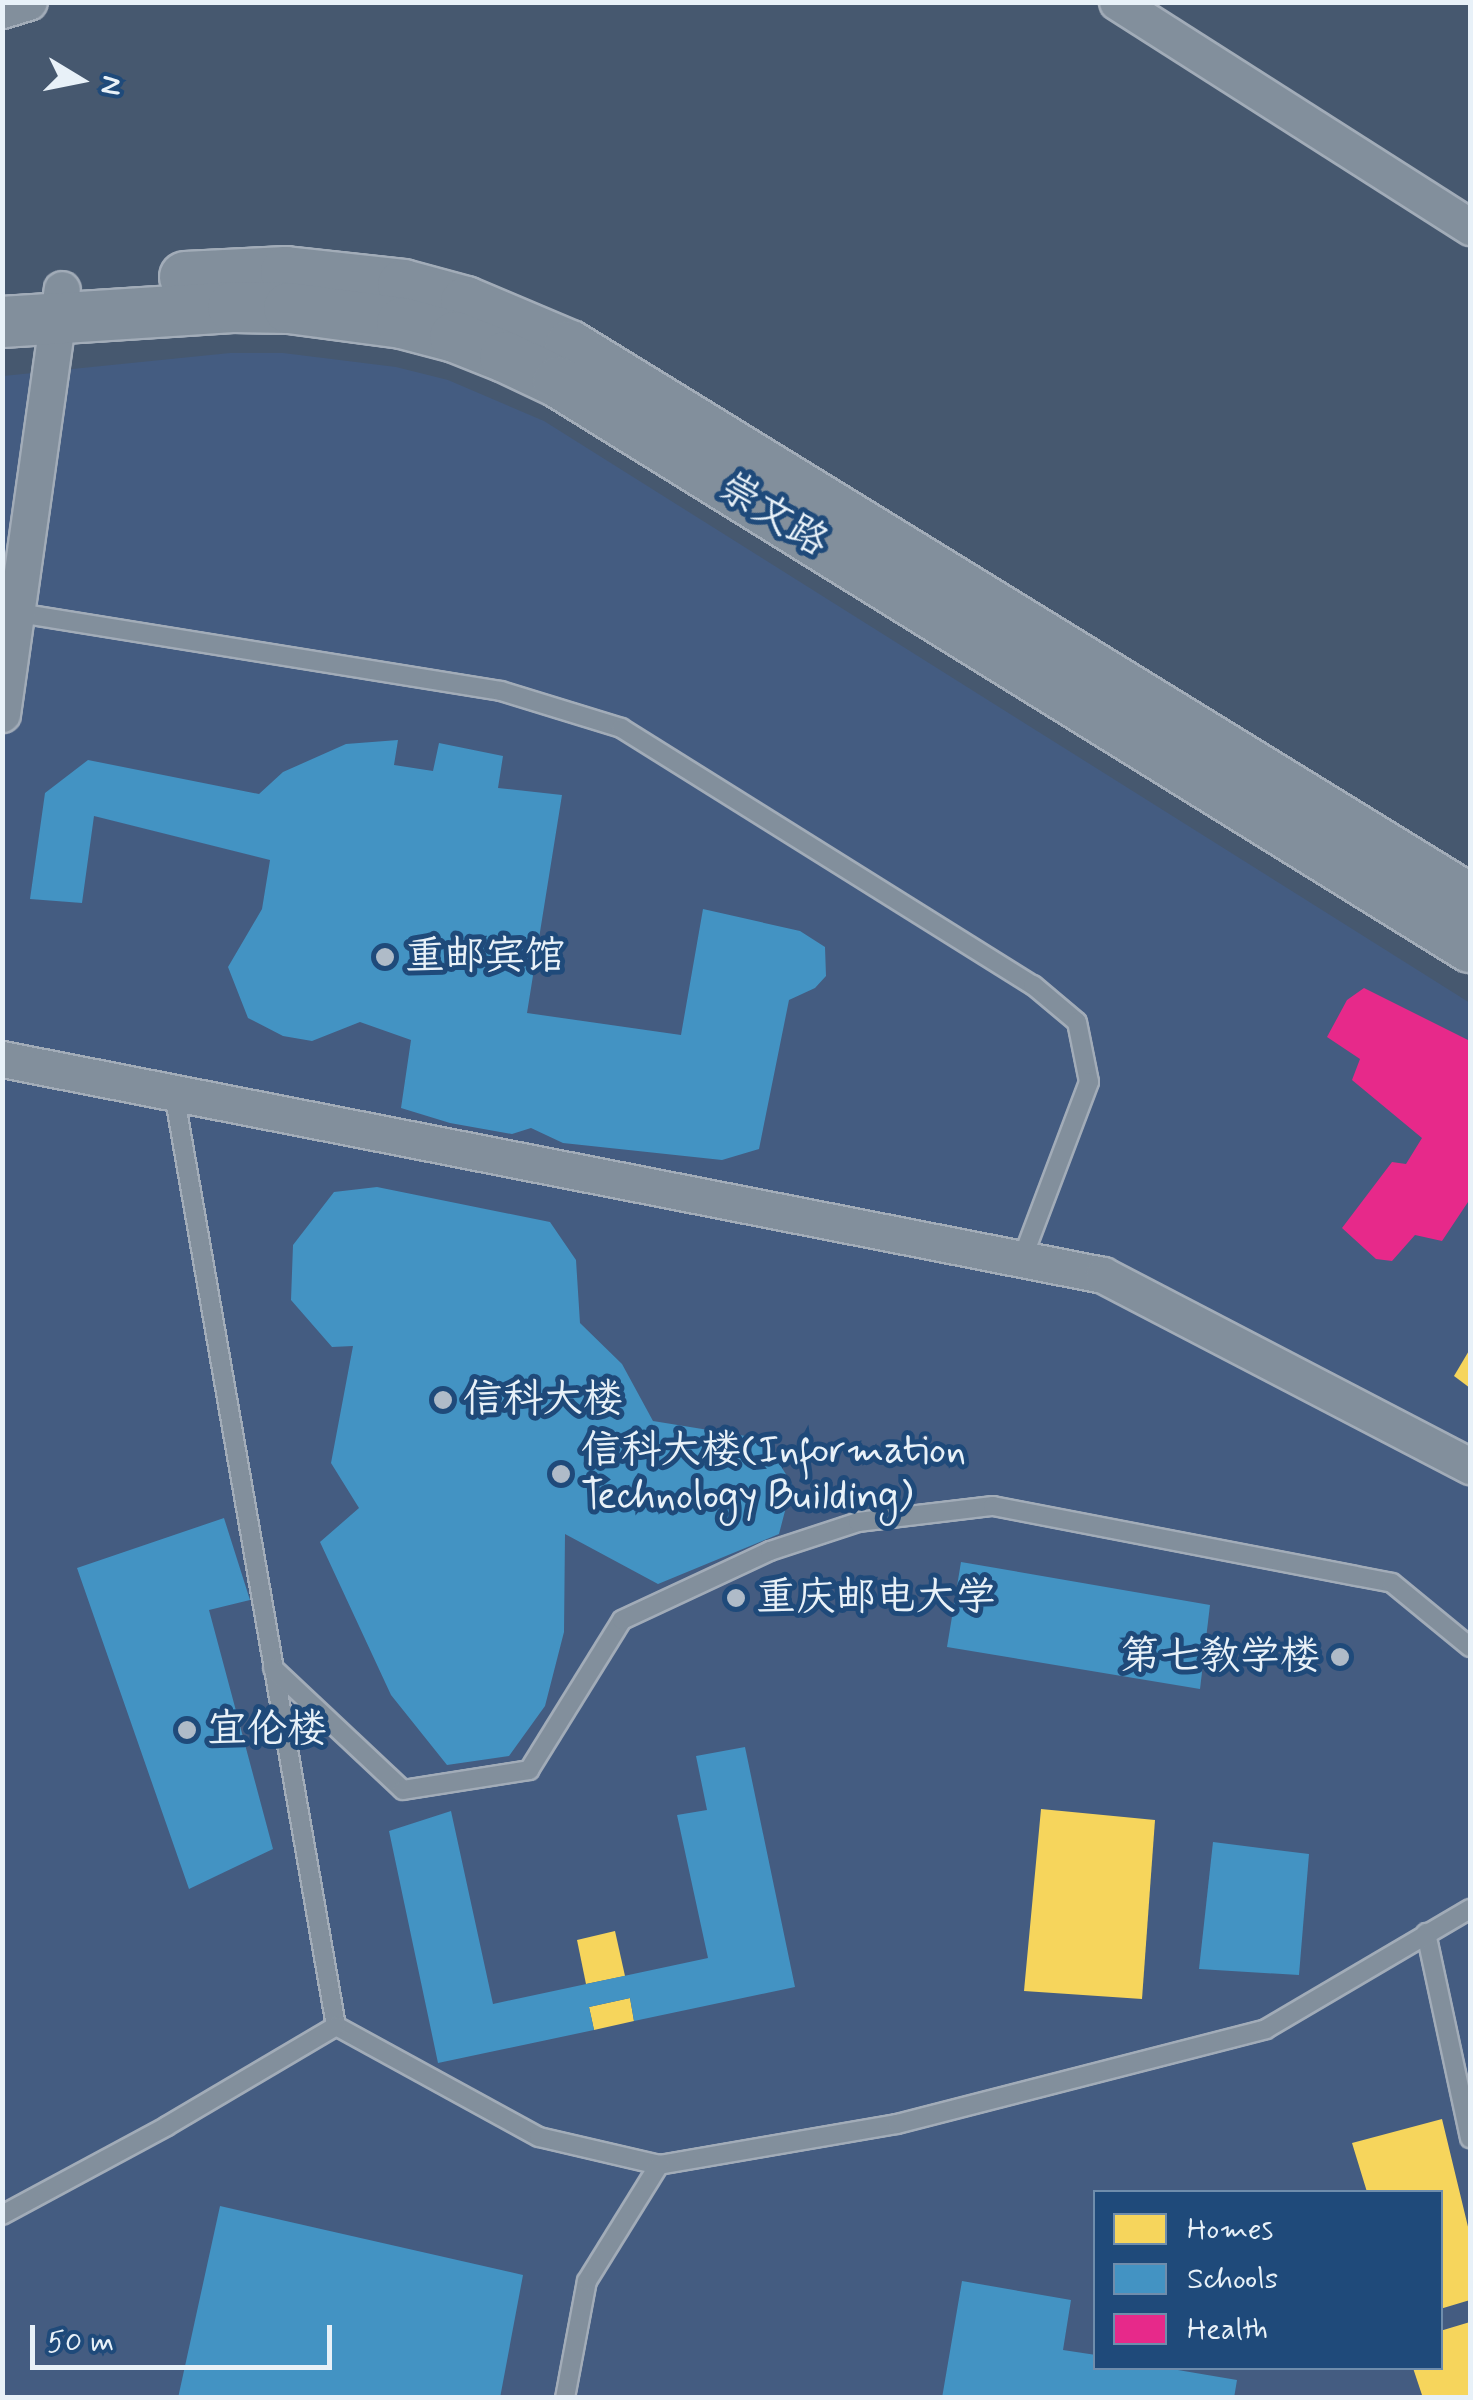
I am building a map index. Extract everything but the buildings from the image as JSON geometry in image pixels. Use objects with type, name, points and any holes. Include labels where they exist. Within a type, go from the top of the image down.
[{"type":"main road","name":"崇文路","points":[[2,322],[60,303],[230,273],[345,275],[403,285],[518,321],[570,346],[1470,900]]},
{"type":"main road","name":"崇文路","points":[[2,295],[60,303],[345,312],[455,337],[505,357],[558,382],[1470,948]]},
{"type":"street","points":[[2,10],[29,2]]},
{"type":"street","points":[[1117,2],[1470,227]]},
{"type":"street","points":[[2,714],[60,303]]},
{"type":"street","points":[[2,1059],[1103,1275],[1470,1466]]},
{"type":"lane","points":[[19,614],[501,691],[621,728],[1032,985],[1077,1022],[1089,1082],[1022,1259]]},
{"type":"lane","points":[[174,1093],[336,2026]]},
{"type":"lane","points":[[273,1668],[402,1790],[529,1770],[622,1620],[770,1551],[858,1522],[992,1506],[1392,1582],[1470,1647]]},
{"type":"lane","points":[[336,2026],[538,2137],[659,2165],[897,2124],[1266,2029],[1470,1909]]},
{"type":"lane","points":[[1426,1933],[1470,2138]]},
{"type":"lane","points":[[2,2215],[168,2126],[336,2026]]},
{"type":"lane","points":[[566,2398],[587,2280],[659,2165]]},
{"type":"shaded area","name":"重庆邮电大学","points":[[230,353],[283,353],[396,367],[448,380],[544,421],[1470,1003],[1470,2397],[3,2398],[3,376]]},
{"type":"place","name":"重邮宾馆","points":[[385,957]]},
{"type":"place","name":"信科大楼","points":[[443,1400]]},
{"type":"place","name":"信科大楼(Information Technology Building)","points":[[561,1474]]},
{"type":"place","name":"重庆邮电大学","points":[[736,1598]]},
{"type":"place","name":"第七教学楼","points":[[1340,1657]]},
{"type":"place","name":"宜伦楼","points":[[187,1730]]}]
